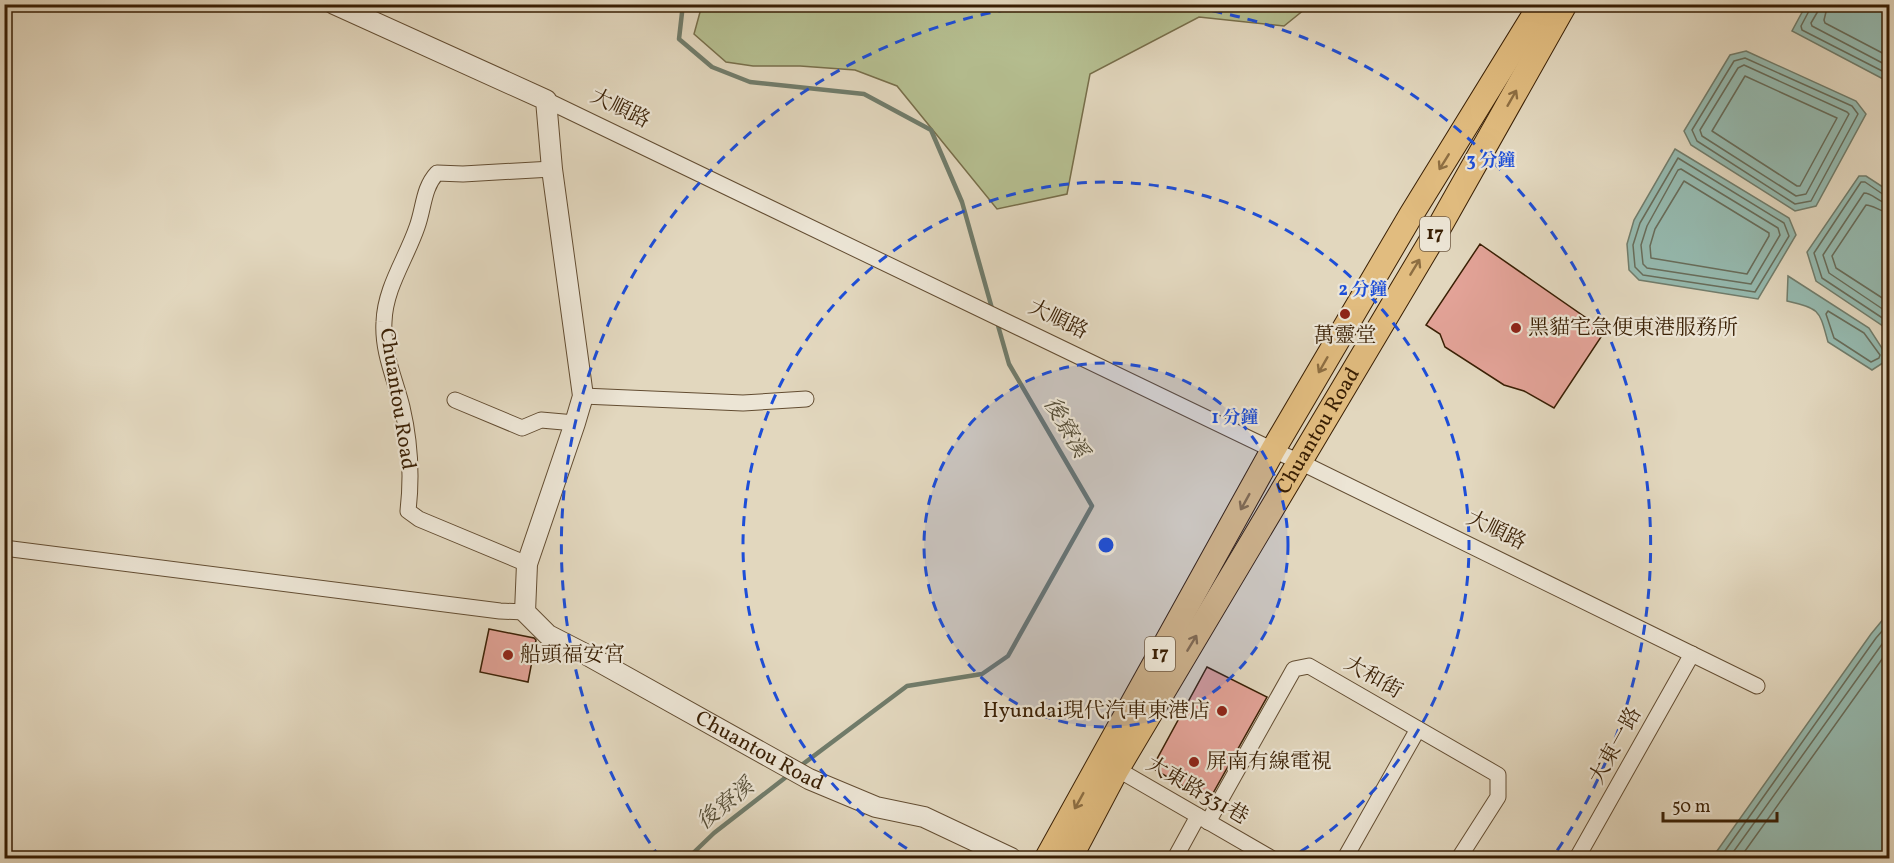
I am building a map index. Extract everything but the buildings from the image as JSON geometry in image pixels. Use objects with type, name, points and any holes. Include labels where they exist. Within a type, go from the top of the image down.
[{"type":"main road","name":"Chuantou Road","points":[[1070,858],[1110,764],[1273,450],[1411,215],[1541,4]]},
{"type":"main road","name":"Chuantou Road","points":[[1047,858],[1110,764],[1300,462],[1437,231],[1565,4]]},
{"type":"main road","points":[[1411,215],[1437,231]]},
{"type":"street","name":"大順路","points":[[334,4],[546,100],[1300,462],[1757,686]]},
{"type":"street","points":[[4,548],[500,611],[525,612],[528,585],[527,564],[583,396],[552,169],[546,100]]},
{"type":"street","name":"Chuantou Road","points":[[527,564],[419,519],[408,511],[411,487],[409,444],[386,350],[384,322],[390,289],[417,228],[429,182],[437,173],[463,174],[552,169]]},
{"type":"street","points":[[583,396],[742,403],[806,399]]},
{"type":"street","points":[[455,400],[522,428],[541,420],[575,423]]},
{"type":"street","name":"Chuantou Road","points":[[525,612],[548,635],[809,779],[876,807],[924,817],[1011,858]]},
{"type":"street","name":"大東一路","points":[[1577,858],[1692,654]]},
{"type":"street","name":"大和街","points":[[1174,858],[1203,819],[1294,669],[1309,666],[1498,775],[1498,797],[1459,858]]},
{"type":"street","points":[[1345,858],[1418,729]]},
{"type":"street","name":"大東路331巷","points":[[1110,764],[1271,858]]},
{"type":"green space","points":[[702,4],[1310,5],[1284,26],[1199,17],[1090,74],[1067,194],[997,209],[897,86],[855,70],[800,66],[753,66],[726,62],[694,34]]},
{"type":"water","points":[[1806,5],[1889,5],[1889,81],[1792,31]]},
{"type":"water","points":[[1746,51],[1856,101],[1866,114],[1816,206],[1795,211],[1691,145],[1684,131],[1730,55]]},
{"type":"water","points":[[1675,149],[1789,218],[1796,235],[1758,299],[1639,280],[1629,270],[1627,244],[1634,220]]},
{"type":"water","points":[[1859,176],[1866,176],[1889,191],[1889,330],[1816,281],[1807,252]]},
{"type":"water","points":[[1788,276],[1869,328],[1889,359],[1872,370],[1828,342],[1823,323],[1817,312],[1806,306],[1787,301]]},
{"type":"water","points":[[1889,612],[1889,858],[1712,858],[1871,634]]},
{"type":"waterway","name":"後寮溪","points":[[683,4],[679,39],[712,67],[750,82],[864,94],[931,130],[962,202],[993,312]]},
{"type":"waterway","name":"後寮溪","points":[[799,767],[907,686],[982,674],[1008,656],[1092,506],[1009,364],[997,322]]},
{"type":"waterway","name":"後寮溪","points":[[688,858],[714,833],[790,774]]},
{"type":"place","name":"萬靈堂","points":[[1345,314]]},
{"type":"place","name":"黑貓宅急便東港服務所","points":[[1516,328]]},
{"type":"place","name":"船頭福安宮","points":[[508,655]]},
{"type":"place","name":"Hyundai現代汽車東港店","points":[[1222,711]]},
{"type":"place","name":"屏南有線電視","points":[[1194,762]]}]
